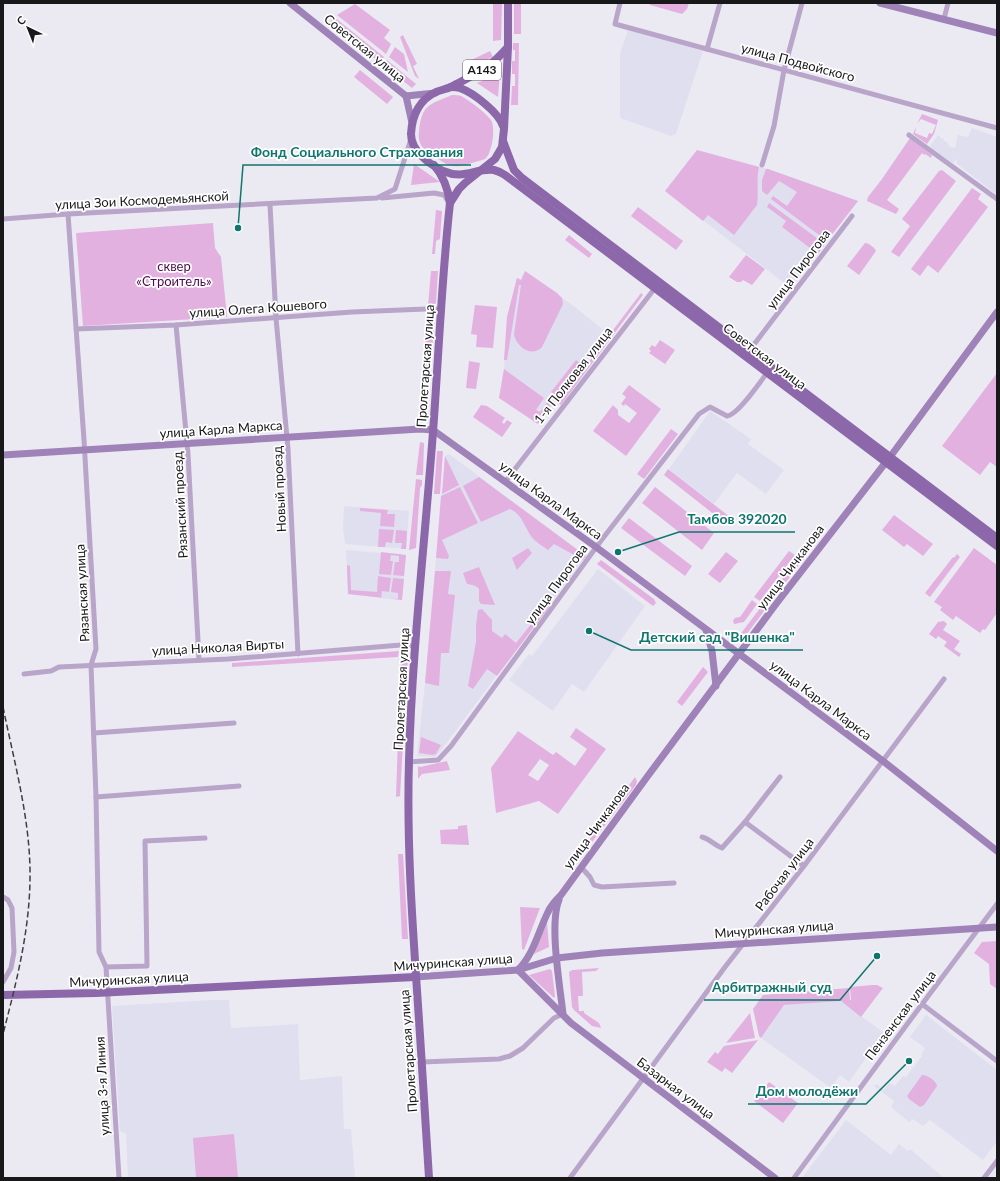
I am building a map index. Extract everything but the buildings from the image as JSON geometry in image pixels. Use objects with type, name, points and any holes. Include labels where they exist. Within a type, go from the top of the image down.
[{"type":"main road","name":"Советская улица","points":[[290,3],[406,96]]},
{"type":"main road","name":"А143","points":[[451,86],[486,68],[498,59],[508,47],[508,3]]},
{"type":"main road","points":[[880,3],[997,33]]},
{"type":"main road","points":[[450,203],[459,189],[481,172],[500,152],[504,129],[508,47]]},
{"type":"main road","points":[[412,123],[406,96],[435,92],[451,86],[460,88],[470,93],[492,110],[502,121],[504,129]]},
{"type":"main road","points":[[435,92],[420,104],[412,123],[411,138],[418,153],[434,165],[455,175],[481,172]]},
{"type":"main road","points":[[503,141],[514,170],[522,178],[657,285],[749,351],[888,459],[997,537]]},
{"type":"main road","points":[[434,165],[447,187],[450,203]]},
{"type":"main road","name":"Советская улица","points":[[481,172],[496,170],[505,174],[657,285],[767,373],[888,459],[997,546]]},
{"type":"main road","name":"Пролетарская улица","points":[[429,1178],[415,977],[409,849],[408,762],[415,646],[433,430],[440,309],[450,203]]},
{"type":"main road","name":"улица Чичканова","points":[[561,895],[997,312]]},
{"type":"main road","name":"улица Карла Маркса","points":[[3,455],[287,437],[433,430],[596,547],[883,761],[997,851]]},
{"type":"main road","points":[[706,630],[712,651],[716,686]]},
{"type":"main road","points":[[561,895],[556,906],[555,916],[557,958],[563,1014]]},
{"type":"main road","points":[[518,970],[529,957],[548,911],[561,895]]},
{"type":"main road","name":"Мичуринская улица","points":[[3,995],[107,992],[415,977],[518,970],[557,958],[602,953],[997,927]]},
{"type":"main road","name":"Базарная улица","points":[[518,970],[571,1023],[776,1178]]},
{"type":"street","name":"улица Подвойского","points":[[620,3],[615,24],[997,128]]},
{"type":"street","points":[[707,49],[720,3]]},
{"type":"street","points":[[762,165],[774,126],[784,70],[802,3]]},
{"type":"street","points":[[944,19],[948,3]]},
{"type":"street","points":[[909,135],[944,159],[997,200]]},
{"type":"street","name":"улица Зои Космодемьянской","points":[[3,219],[68,214],[270,205],[377,198],[395,189],[411,138]]},
{"type":"street","points":[[377,198],[434,193],[444,195],[450,203]]},
{"type":"street","name":"Новый проезд","points":[[270,205],[276,318],[287,437],[298,654]]},
{"type":"street","name":"Рязанская улица","points":[[68,214],[96,649],[91,665],[96,797],[99,952],[106,968],[107,992]]},
{"type":"street","name":"улица Пирогова","points":[[749,351],[852,216]]},
{"type":"street","name":"1-я Полковая улица","points":[[505,482],[657,285]]},
{"type":"street","name":"улица Олега Кошевого","points":[[76,329],[176,325],[359,312],[440,309]]},
{"type":"street","name":"Рязанский проезд","points":[[176,325],[187,443],[200,660]]},
{"type":"street","name":"улица Пирогова","points":[[408,762],[438,760],[451,746],[596,547],[699,414],[710,407],[727,416],[732,415],[744,403],[767,373]]},
{"type":"street","name":"улица Николая Вирты","points":[[24,674],[51,671],[58,667],[298,654],[401,645],[415,646]]},
{"type":"street","name":"Рабочая улица","points":[[570,1178],[944,679]]},
{"type":"street","points":[[94,733],[234,723]]},
{"type":"street","points":[[702,837],[711,841],[715,846],[722,848],[745,822],[780,777]]},
{"type":"street","points":[[96,797],[239,786]]},
{"type":"street","points":[[745,822],[804,866]]},
{"type":"street","points":[[106,968],[147,966],[145,841],[205,838]]},
{"type":"street","points":[[581,867],[590,877],[594,885],[602,887],[674,883]]},
{"type":"street","points":[[3,897],[8,900],[12,908],[14,952],[11,968],[3,982]]},
{"type":"street","name":"Пензенская улица","points":[[794,1178],[997,904]]},
{"type":"street","name":"улица 3-я Линия","points":[[107,992],[119,1178]]},
{"type":"street","points":[[922,1004],[997,1061]]},
{"type":"street","points":[[422,1062],[499,1059],[510,1056],[523,1048],[554,1018],[563,1014]]},
{"type":"street","points":[[984,1178],[997,1161]]},
{"type":"shaded area","points":[[628,30],[703,51],[676,134],[671,136],[620,118],[620,53]]},
{"type":"shaded area","points":[[972,128],[997,137],[997,195],[956,163],[956,159],[953,163],[932,149],[930,146],[938,135],[947,142],[950,147],[955,148],[958,135],[968,137]]},
{"type":"shaded area","points":[[697,150],[768,169],[858,201],[791,288],[665,191]]},
{"type":"shaded area","points":[[525,271],[575,307],[607,333],[538,424],[499,398],[504,369],[507,317],[517,278],[521,280]]},
{"type":"shaded area","points":[[710,411],[751,439],[748,444],[784,470],[766,494],[737,473],[714,504],[669,469]]},
{"type":"shaded area","points":[[449,454],[586,556],[436,757],[417,756],[445,456]]},
{"type":"shaded area","points":[[344,506],[409,511],[406,549],[345,544],[343,528]]},
{"type":"shaded area","points":[[346,550],[406,555],[402,600],[348,594]]},
{"type":"shaded area","points":[[598,569],[645,606],[584,692],[572,684],[553,711],[509,680],[529,654],[532,656]]},
{"type":"shaded area","points":[[229,1000],[231,1028],[298,1024],[300,1080],[342,1076],[344,1129],[351,1129],[355,1178],[128,1178],[126,1134],[120,1131],[112,1006]]},
{"type":"shaded area","points":[[841,1001],[884,1033],[849,1082],[840,1075],[831,1088],[761,1038],[784,1005]]},
{"type":"shaded area","points":[[926,1015],[997,1070],[997,1141],[983,1160],[930,1120],[923,1126],[913,1119],[909,1122],[891,1107],[894,1101],[874,1086],[876,1084],[884,1090],[889,1083],[895,1086],[903,1076],[906,1077],[922,1056],[921,1055],[925,1048],[910,1037]]},
{"type":"shaded area","points":[[846,1120],[891,1155],[899,1144],[908,1151],[910,1149],[944,1178],[802,1178]]},
{"type":"green space","points":[[493,3],[502,3],[501,40],[493,41]]},
{"type":"green space","points":[[514,3],[521,3],[521,34],[514,34]]},
{"type":"green space","points":[[648,3],[689,3],[687,9],[682,14],[650,5]]},
{"type":"green space","points":[[355,4],[390,30],[384,38],[391,44],[386,54],[337,15]]},
{"type":"green space","points":[[334,17],[384,57],[380,63],[330,22]]},
{"type":"green space","points":[[403,35],[417,64],[413,66],[419,79],[415,76],[400,37]]},
{"type":"green space","points":[[513,43],[519,43],[518,105],[511,105],[512,86],[515,86],[515,74],[512,74],[512,61],[515,61],[515,50],[513,50]]},
{"type":"green space","points":[[395,47],[404,54],[408,72],[389,57]]},
{"type":"green space","points":[[490,51],[493,57],[468,69],[465,63]]},
{"type":"green space","points":[[387,60],[416,84],[412,88],[383,65]]},
{"type":"green space","points":[[360,70],[393,97],[387,104],[354,77]]},
{"type":"green space","points":[[500,73],[498,97],[477,83]]},
{"type":"green space","points":[[452,95],[459,95],[464,98],[482,111],[491,120],[493,135],[490,152],[485,159],[465,165],[453,166],[441,161],[424,149],[421,145],[419,140],[420,122],[425,110],[432,104]]},
{"type":"green space","points":[[922,114],[938,120],[934,134],[927,144],[913,134],[916,127],[915,133],[927,138],[929,133],[932,134],[936,125],[921,119],[917,124]]},
{"type":"green space","points":[[910,138],[932,155],[931,158],[922,153],[887,200],[899,209],[896,214],[867,201],[868,197]]},
{"type":"green space","points":[[697,150],[759,167],[757,205],[734,235],[708,215],[703,221],[665,191]]},
{"type":"green space","points":[[414,164],[440,182],[411,185]]},
{"type":"green space","points":[[766,169],[858,201],[827,241],[771,199],[773,196],[787,206],[797,192],[779,181],[767,195],[762,191],[762,180]]},
{"type":"green space","points":[[942,170],[956,181],[899,257],[891,252],[910,226],[902,219],[939,171]]},
{"type":"green space","points":[[972,188],[981,194],[978,199],[988,207],[938,273],[928,265],[920,276],[911,269]]},
{"type":"green space","points":[[769,203],[825,244],[818,254],[782,227],[786,221],[767,207]]},
{"type":"green space","points":[[638,207],[683,241],[676,250],[631,216]]},
{"type":"green space","points":[[436,210],[442,211],[440,239],[436,241],[435,254],[432,254]]},
{"type":"green space","name":"сквер «Строитель»","points":[[213,223],[215,248],[221,257],[227,317],[83,326],[76,233]]},
{"type":"green space","points":[[569,235],[592,254],[589,258],[565,240]]},
{"type":"green space","points":[[865,243],[872,246],[876,251],[859,275],[847,266]]},
{"type":"green space","points":[[746,255],[765,269],[752,285],[743,280],[741,282],[737,282],[729,277]]},
{"type":"green space","points":[[431,271],[438,271],[436,303],[432,306],[428,306]]},
{"type":"green space","points":[[525,271],[557,293],[562,298],[563,304],[542,347],[534,351],[525,350],[515,339],[514,334],[521,285],[519,285],[507,360],[504,360],[507,317],[517,278],[521,280]]},
{"type":"green space","points":[[641,293],[643,295],[561,405],[558,403]]},
{"type":"green space","points":[[475,305],[497,307],[493,348],[476,347],[477,335],[471,334]]},
{"type":"green space","points":[[427,314],[433,315],[435,318],[433,337],[425,337]]},
{"type":"green space","points":[[425,339],[433,339],[428,385],[422,385]]},
{"type":"green space","points":[[660,340],[675,350],[665,364],[649,353],[651,351],[649,349],[652,345],[655,347]]},
{"type":"green space","points":[[576,360],[582,365],[558,397],[551,392]]},
{"type":"green space","points":[[469,361],[480,363],[476,389],[466,388]]},
{"type":"green space","points":[[504,369],[544,398],[536,410],[540,412],[548,401],[552,404],[538,424],[499,398]]},
{"type":"green space","points":[[997,373],[997,467],[990,462],[980,475],[942,446]]},
{"type":"green space","points":[[629,385],[661,409],[626,456],[593,431],[613,405],[618,410],[618,415],[629,423],[637,413],[625,404],[624,406],[621,404],[626,397],[622,394]]},
{"type":"green space","points":[[481,405],[487,406],[505,418],[502,422],[504,424],[507,420],[512,423],[502,437],[473,417]]},
{"type":"green space","points":[[671,429],[678,434],[644,479],[637,474]]},
{"type":"green space","points":[[420,442],[424,443],[423,475],[416,475]]},
{"type":"green space","points":[[437,451],[443,451],[440,494],[434,494]]},
{"type":"green space","points":[[445,456],[459,485],[442,494]]},
{"type":"green space","points":[[668,469],[730,517],[725,523],[664,475]]},
{"type":"green space","points":[[479,477],[586,556],[583,560],[554,544],[548,550],[533,538],[520,517],[510,509],[481,522],[463,486]]},
{"type":"green space","points":[[416,479],[422,480],[422,485],[420,488],[416,548],[409,550]]},
{"type":"green space","points":[[460,487],[478,523],[442,540],[449,556],[448,559],[436,558],[441,496]]},
{"type":"green space","points":[[655,487],[714,533],[702,550],[642,503]]},
{"type":"green space","points":[[360,508],[388,510],[387,514],[395,514],[394,527],[380,526],[381,513],[360,511]]},
{"type":"green space","points":[[894,515],[933,544],[923,556],[907,544],[904,547],[882,530]]},
{"type":"green space","points":[[629,518],[692,566],[685,576],[621,528]]},
{"type":"green space","points":[[379,529],[394,530],[392,543],[386,542],[385,547],[378,547]]},
{"type":"green space","points":[[396,530],[407,531],[406,549],[401,549],[402,543],[395,543]]},
{"type":"green space","points":[[816,534],[819,538],[816,541],[813,539],[808,546],[811,549],[740,643],[736,640]]},
{"type":"green space","points":[[528,548],[532,553],[517,570],[512,558]]},
{"type":"green space","points":[[974,548],[997,565],[997,613],[985,630],[983,629],[980,633],[956,616],[953,620],[940,610],[942,607],[934,602]]},
{"type":"green space","points":[[789,551],[795,555],[760,601],[754,597]]},
{"type":"green space","points":[[381,552],[406,555],[404,576],[393,575],[395,562],[399,562],[399,556],[391,555],[390,561],[393,561],[391,575],[379,574]]},
{"type":"green space","points":[[726,552],[738,561],[720,583],[708,574]]},
{"type":"green space","points":[[957,554],[960,557],[930,597],[925,593]]},
{"type":"green space","points":[[601,560],[654,599],[656,603],[653,606],[597,564]]},
{"type":"green space","points":[[347,565],[350,566],[351,590],[377,592],[378,576],[391,578],[389,592],[382,591],[381,598],[348,594]]},
{"type":"green space","points":[[479,567],[495,605],[481,604],[479,601],[479,589],[475,586],[467,584],[463,573]]},
{"type":"green space","points":[[435,571],[451,571],[448,594],[455,595],[449,653],[441,653],[439,686],[425,683]]},
{"type":"green space","points":[[393,578],[404,579],[402,600],[387,598],[398,599],[398,593],[391,592]]},
{"type":"green space","points":[[752,600],[757,604],[744,622],[734,624],[734,618],[740,617]]},
{"type":"green space","points":[[547,604],[549,607],[497,676],[487,669],[473,689],[468,686],[476,642],[478,610],[482,609],[492,620],[492,631],[502,638],[505,634],[516,643]]},
{"type":"green space","points":[[944,621],[947,624],[943,630],[960,641],[954,649],[961,654],[959,657],[944,646],[947,642],[938,636],[936,639],[929,634],[938,622]]},
{"type":"green space","points":[[399,651],[398,657],[232,667],[232,663]]},
{"type":"green space","points":[[401,651],[407,654],[408,657],[400,796],[396,797]]},
{"type":"green space","points":[[703,667],[708,672],[682,706],[677,702]]},
{"type":"green space","points":[[576,728],[606,749],[558,814],[539,801],[496,813],[491,768],[518,731],[553,755],[556,752],[575,766],[587,749],[570,737]],"holes":[[[540,759],[549,765],[538,781],[528,775]]]},
{"type":"green space","points":[[421,737],[441,745],[436,754],[432,755],[419,753]]},
{"type":"green space","points":[[447,761],[450,770],[422,774],[418,779],[418,766],[420,767]]},
{"type":"green space","points":[[635,777],[637,781],[636,785],[592,842],[585,846]]},
{"type":"green space","points":[[467,825],[469,845],[441,844],[440,830],[458,829],[458,826]]},
{"type":"green space","points":[[398,854],[403,854],[408,939],[402,939]]},
{"type":"green space","points":[[520,907],[540,908],[524,950],[522,949]]},
{"type":"green space","points":[[547,922],[549,947],[534,954]]},
{"type":"green space","points":[[997,941],[997,989],[990,984],[989,964],[974,953],[982,942]]},
{"type":"green space","points":[[599,968],[596,971],[582,972],[583,996],[578,996],[579,1011],[584,1011],[584,1013],[599,1023],[601,1028],[592,1026],[572,1007],[569,972],[572,970]]},
{"type":"green space","points":[[550,969],[552,971],[554,998],[529,975]]},
{"type":"green space","points":[[877,985],[883,988],[861,1017],[841,1001],[784,1005],[761,1038],[759,1036],[753,1009],[763,995],[849,988],[851,1000],[850,987]]},
{"type":"green space","points":[[750,1013],[755,1038],[726,1043]]},
{"type":"green space","points":[[758,1040],[732,1073],[725,1068],[722,1072],[707,1062],[715,1052],[718,1054],[724,1046]]},
{"type":"green space","points":[[922,1075],[927,1076],[935,1082],[937,1086],[924,1105],[920,1107],[907,1096]]},
{"type":"green space","points":[[769,1082],[798,1103],[783,1123],[754,1101]]},
{"type":"green space","points":[[234,1134],[238,1178],[196,1178],[193,1138]]},
{"type":"railway","points":[[3,707],[24,808],[30,869],[30,890],[26,932],[18,973],[3,1034]]},
{"type":"place","name":"Фонд Социального Страхования","points":[[238,228]]},
{"type":"place","name":"Тамбов 392020","points":[[618,552]]},
{"type":"place","name":"Детский сад \"Вишенка\"","points":[[589,631]]},
{"type":"place","name":"Арбитражный суд","points":[[877,956]]},
{"type":"place","name":"Дом молодёжи","points":[[909,1061]]}]
